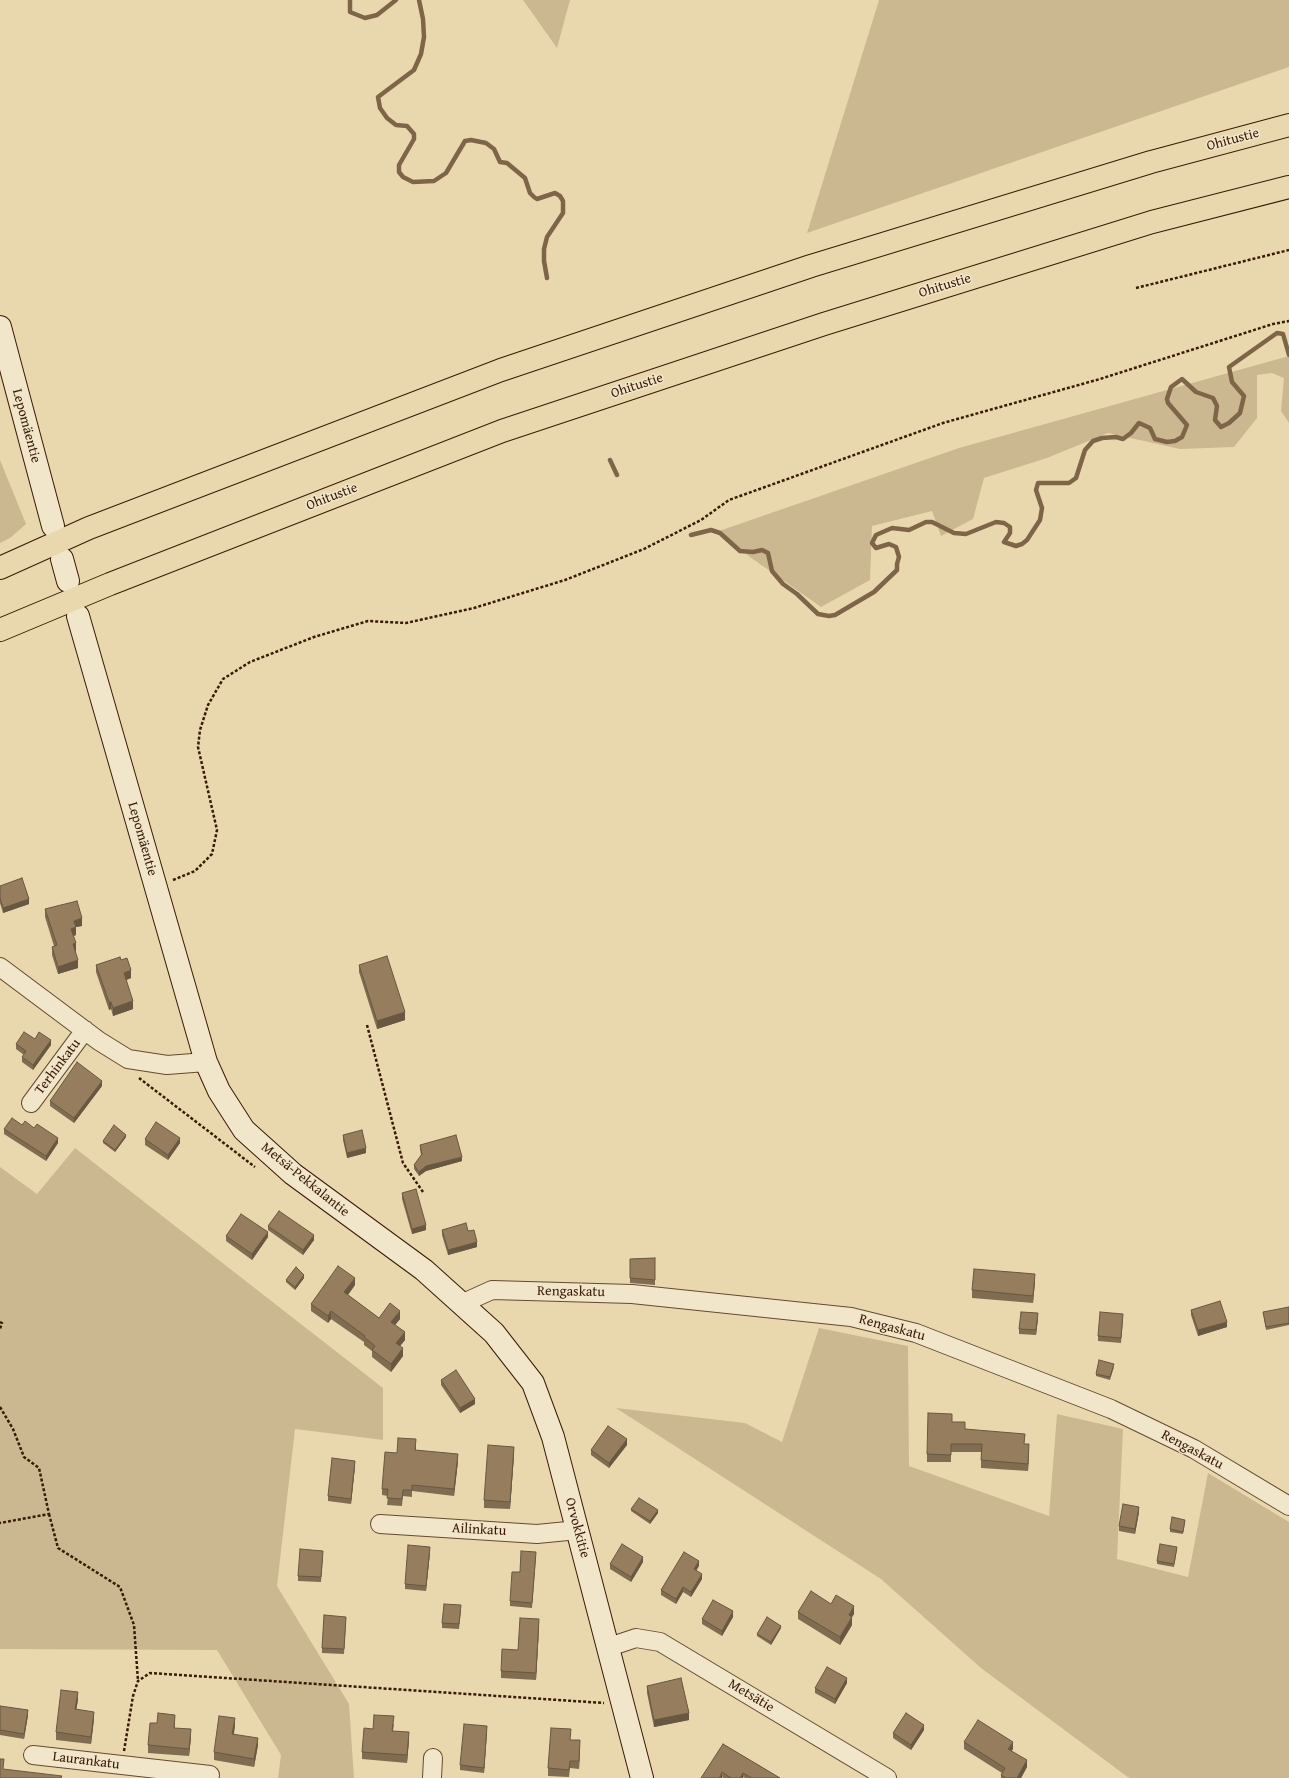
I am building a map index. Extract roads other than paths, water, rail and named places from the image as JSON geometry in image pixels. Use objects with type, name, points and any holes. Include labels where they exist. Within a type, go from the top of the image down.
[{"type":"highway","name":"Ohitustie","points":[[0,568],[97,525],[500,370],[818,264],[1151,162],[1289,125]]},
{"type":"highway","name":"Ohitustie","points":[[0,630],[110,584],[502,431],[824,324],[1129,229],[1289,187]]},
{"type":"street","name":"Lepomäentie","points":[[0,327],[53,526]]},
{"type":"street","points":[[62,559],[68,582]]},
{"type":"street","name":"Lepomäentie","points":[[78,616],[206,1062]]},
{"type":"street","points":[[0,967],[85,1030],[128,1058],[167,1065],[206,1062]]},
{"type":"street","name":"Terhinkatu","points":[[31,1103],[85,1030]]},
{"type":"street","name":"Metsä-Pekkalantie","points":[[206,1062],[218,1091],[244,1130],[293,1174],[424,1270],[461,1304]]},
{"type":"street","name":"Rengaskatu","points":[[461,1304],[492,1290],[632,1294],[850,1317],[909,1331],[1111,1409],[1194,1449],[1289,1506]]},
{"type":"street","name":"Orvokkitie","points":[[461,1304],[494,1334],[533,1383],[553,1437],[642,1778]]},
{"type":"street","name":"Ailinkatu","points":[[380,1524],[537,1534],[578,1530]]},
{"type":"street","name":"Metsätie","points":[[609,1647],[636,1638],[660,1642],[887,1778]]},
{"type":"street","name":"Laurankatu","points":[[33,1756],[121,1772],[210,1775]]},
{"type":"street","points":[[432,1778],[433,1758]]},
{"type":"waterway","points":[[350,0],[350,12],[365,18],[377,15],[396,0]]},
{"type":"waterway","points":[[419,0],[423,19],[424,37],[421,54],[414,70],[378,97],[380,108],[387,118],[396,125],[407,126],[414,134],[414,139],[399,165],[399,172],[403,177],[413,182],[434,181],[446,173],[465,141],[471,140],[486,143],[494,149],[500,162],[507,163],[525,178],[530,193],[534,197],[537,199],[555,193],[560,196],[563,201],[563,213],[547,237],[544,249],[544,261],[547,278]]},
{"type":"waterway","points":[[691,535],[711,530],[720,533],[740,551],[753,552],[762,550],[768,553],[772,571],[783,584],[797,594],[818,614],[829,616],[835,615],[874,592],[897,570],[899,557],[896,547],[889,544],[876,548],[872,543],[876,535],[892,528],[909,530],[926,522],[932,522],[954,533],[966,534],[996,522],[1004,523],[1010,527],[1010,533],[1004,542],[1016,546],[1022,544],[1027,540],[1040,520],[1042,508],[1036,490],[1038,483],[1069,483],[1076,478],[1085,450],[1093,441],[1102,438],[1116,437],[1123,439],[1131,433],[1139,423],[1150,428],[1155,439],[1167,442],[1175,441],[1182,437],[1187,425],[1168,403],[1167,399],[1171,387],[1182,379],[1196,392],[1213,398],[1217,406],[1215,420],[1221,427],[1229,423],[1240,413],[1244,396],[1232,382],[1229,367],[1277,333],[1283,334],[1289,355]]},
{"type":"waterway","points":[[610,460],[617,475]]}]
